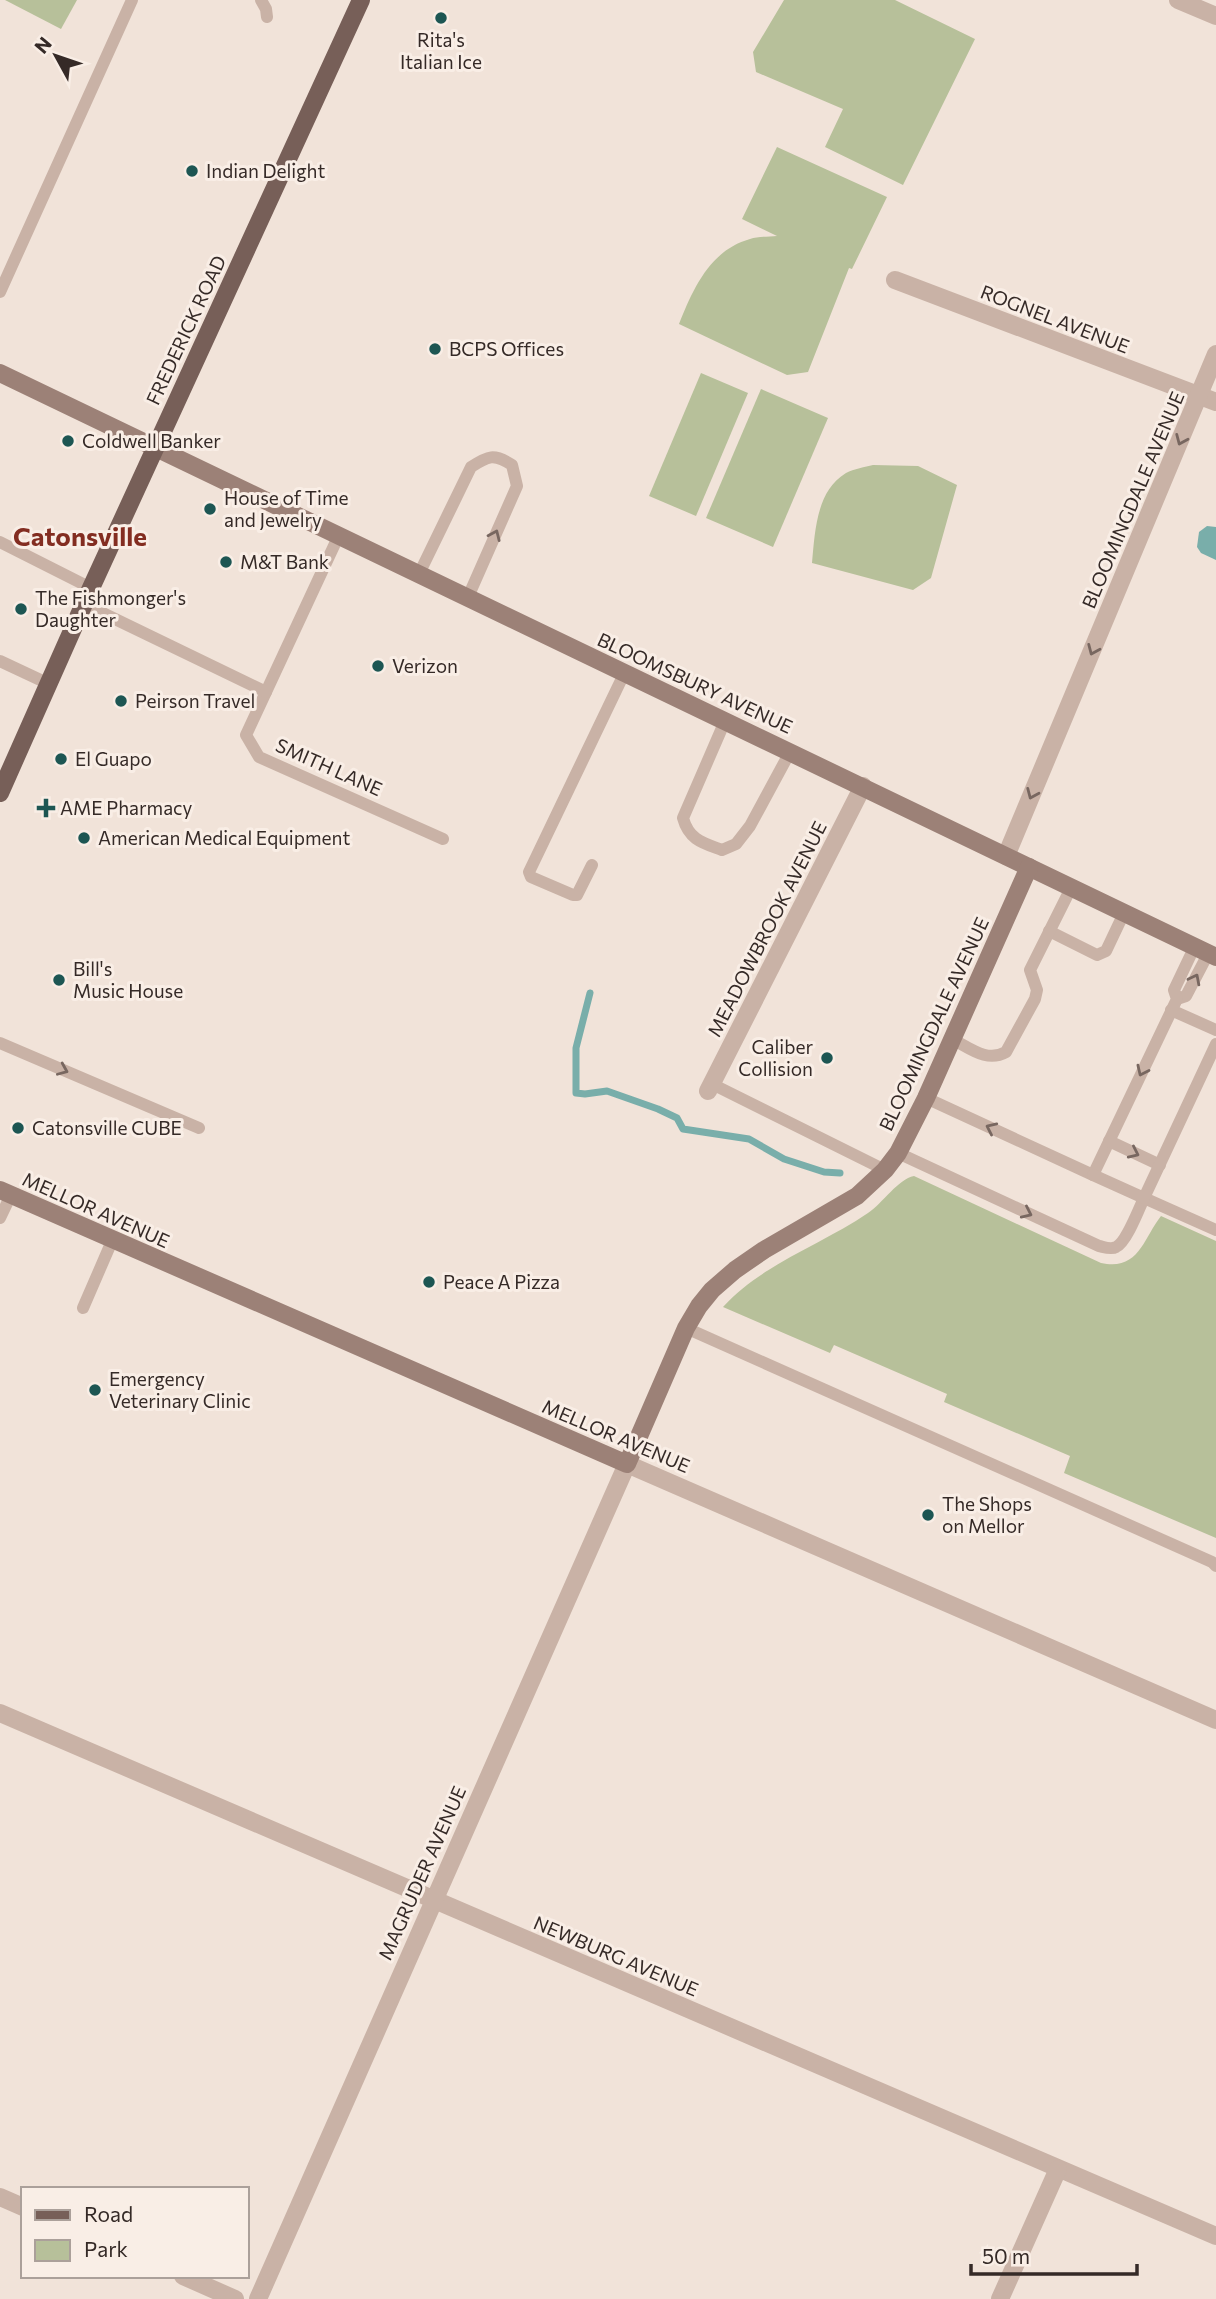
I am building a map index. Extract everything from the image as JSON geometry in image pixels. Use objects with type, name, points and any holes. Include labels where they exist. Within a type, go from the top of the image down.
[{"type":"main road","name":"FREDERICK ROAD","points":[[0,793],[360,0]]},
{"type":"street","points":[[1178,0],[1216,16]]},
{"type":"street","name":"ROGNEL AVENUE","points":[[895,280],[1207,400]]},
{"type":"street","name":"BLOOMINGDALE AVENUE","points":[[1006,856],[1207,400],[1216,354]]},
{"type":"street","name":"BLOOMSBURY AVENUE","points":[[0,373],[1206,953]]},
{"type":"street","name":"MEADOWBROOK AVENUE","points":[[710,1088],[863,786]]},
{"type":"street","name":"BLOOMINGDALE AVENUE","points":[[627,1464],[686,1328],[705,1298],[735,1270],[764,1250],[857,1196],[885,1170],[898,1153],[926,1098],[1029,867]]},
{"type":"street","name":"MELLOR AVENUE","points":[[5,1193],[1216,1720]]},
{"type":"street","name":"MAGRUDER AVENUE","points":[[258,2299],[627,1464]]},
{"type":"street","name":"NEWBURG AVENUE","points":[[0,1713],[1216,2236]]},
{"type":"street","points":[[1000,2299],[1058,2169]]},
{"type":"street","points":[[0,2197],[21,2206]]},
{"type":"street","points":[[188,2278],[235,2299]]},
{"type":"lane","points":[[0,292],[132,0]]},
{"type":"lane","points":[[261,0],[267,17]]},
{"type":"lane","points":[[419,574],[471,467],[486,457],[501,458],[512,465],[517,486],[468,597]]},
{"type":"lane","points":[[0,542],[88,596],[266,692],[340,535]]},
{"type":"lane","points":[[0,662],[49,684]]},
{"type":"lane","points":[[592,865],[578,895],[531,877],[529,872],[624,674]]},
{"type":"lane","name":"SMITH LANE","points":[[266,692],[246,735],[259,757],[443,839]]},
{"type":"lane","points":[[725,721],[684,818],[686,830],[700,841],[722,850],[736,844],[750,825],[790,752]]},
{"type":"lane","points":[[952,1040],[990,1057],[1006,1052],[1035,999],[1037,989],[1030,970],[1071,888]]},
{"type":"lane","points":[[1049,931],[1097,956],[1106,951],[1124,913]]},
{"type":"lane","points":[[1093,1175],[1174,1004],[1174,990],[1206,953]]},
{"type":"lane","points":[[1174,1004],[1216,1030]]},
{"type":"lane","points":[[0,1043],[198,1128]]},
{"type":"lane","points":[[898,1153],[1099,1246],[1109,1249],[1117,1247],[1123,1241],[1144,1198],[1216,1044]]},
{"type":"lane","points":[[710,1088],[885,1170]]},
{"type":"lane","points":[[926,1098],[1216,1230]]},
{"type":"lane","points":[[1109,1141],[1160,1165]]},
{"type":"lane","points":[[0,1218],[5,1193]]},
{"type":"lane","points":[[83,1308],[112,1241]]},
{"type":"lane","points":[[686,1328],[1200,1556],[1216,1566]]},
{"type":"green space","points":[[5,0],[77,0],[61,29]]},
{"type":"green space","points":[[784,0],[895,0],[975,39],[903,185],[825,147],[843,109],[756,72],[753,52]]},
{"type":"green space","points":[[777,147],[887,197],[852,269],[849,268],[808,372],[787,375],[679,324],[705,272],[724,252],[753,238],[777,236],[742,219]]},
{"type":"green space","points":[[701,373],[748,393],[696,516],[649,496]]},
{"type":"green space","points":[[761,389],[828,418],[773,547],[706,518]]},
{"type":"green space","points":[[873,465],[918,466],[957,485],[931,578],[913,590],[812,563],[819,513],[828,490],[846,473]]},
{"type":"green space","points":[[914,1176],[1101,1263],[1114,1264],[1132,1258],[1161,1216],[1216,1241],[1216,1538],[1064,1473],[1070,1456],[944,1402],[947,1394],[834,1345],[830,1353],[723,1307],[738,1292],[774,1267],[874,1209],[896,1186]]},
{"type":"water","points":[[1207,526],[1216,527],[1216,560],[1201,553],[1197,547],[1199,532]]},
{"type":"waterway","points":[[590,993],[576,1048],[576,1093],[607,1091],[677,1118],[683,1129],[749,1139],[784,1159],[824,1172],[840,1173]]},
{"type":"place","name":"Rita's Italian Ice","points":[[441,18]]},
{"type":"place","name":"Indian Delight","points":[[192,171]]},
{"type":"place","name":"BCPS Offices","points":[[435,349]]},
{"type":"place","name":"Coldwell Banker","points":[[68,441]]},
{"type":"place","name":"House of Time and Jewelry","points":[[210,509]]},
{"type":"place","name":"M&T Bank","points":[[226,562]]},
{"type":"place","name":"The Fishmonger's Daughter","points":[[21,609]]},
{"type":"place","name":"Verizon","points":[[378,666]]},
{"type":"place","name":"Peirson Travel","points":[[121,701]]},
{"type":"place","name":"El Guapo","points":[[61,759]]},
{"type":"place","name":"AME Pharmacy","points":[[46,808]]},
{"type":"place","name":"American Medical Equipment","points":[[84,838]]},
{"type":"place","name":"Bill's Music House","points":[[59,980]]},
{"type":"place","name":"Caliber Collision","points":[[827,1058]]},
{"type":"place","name":"Catonsville CUBE","points":[[18,1128]]},
{"type":"place","name":"Peace A Pizza","points":[[429,1282]]},
{"type":"place","name":"Emergency Veterinary Clinic","points":[[95,1390]]},
{"type":"place","name":"The Shops on Mellor","points":[[928,1515]]},
{"type":"district","name":"Catonsville","points":[[80,537]]}]
